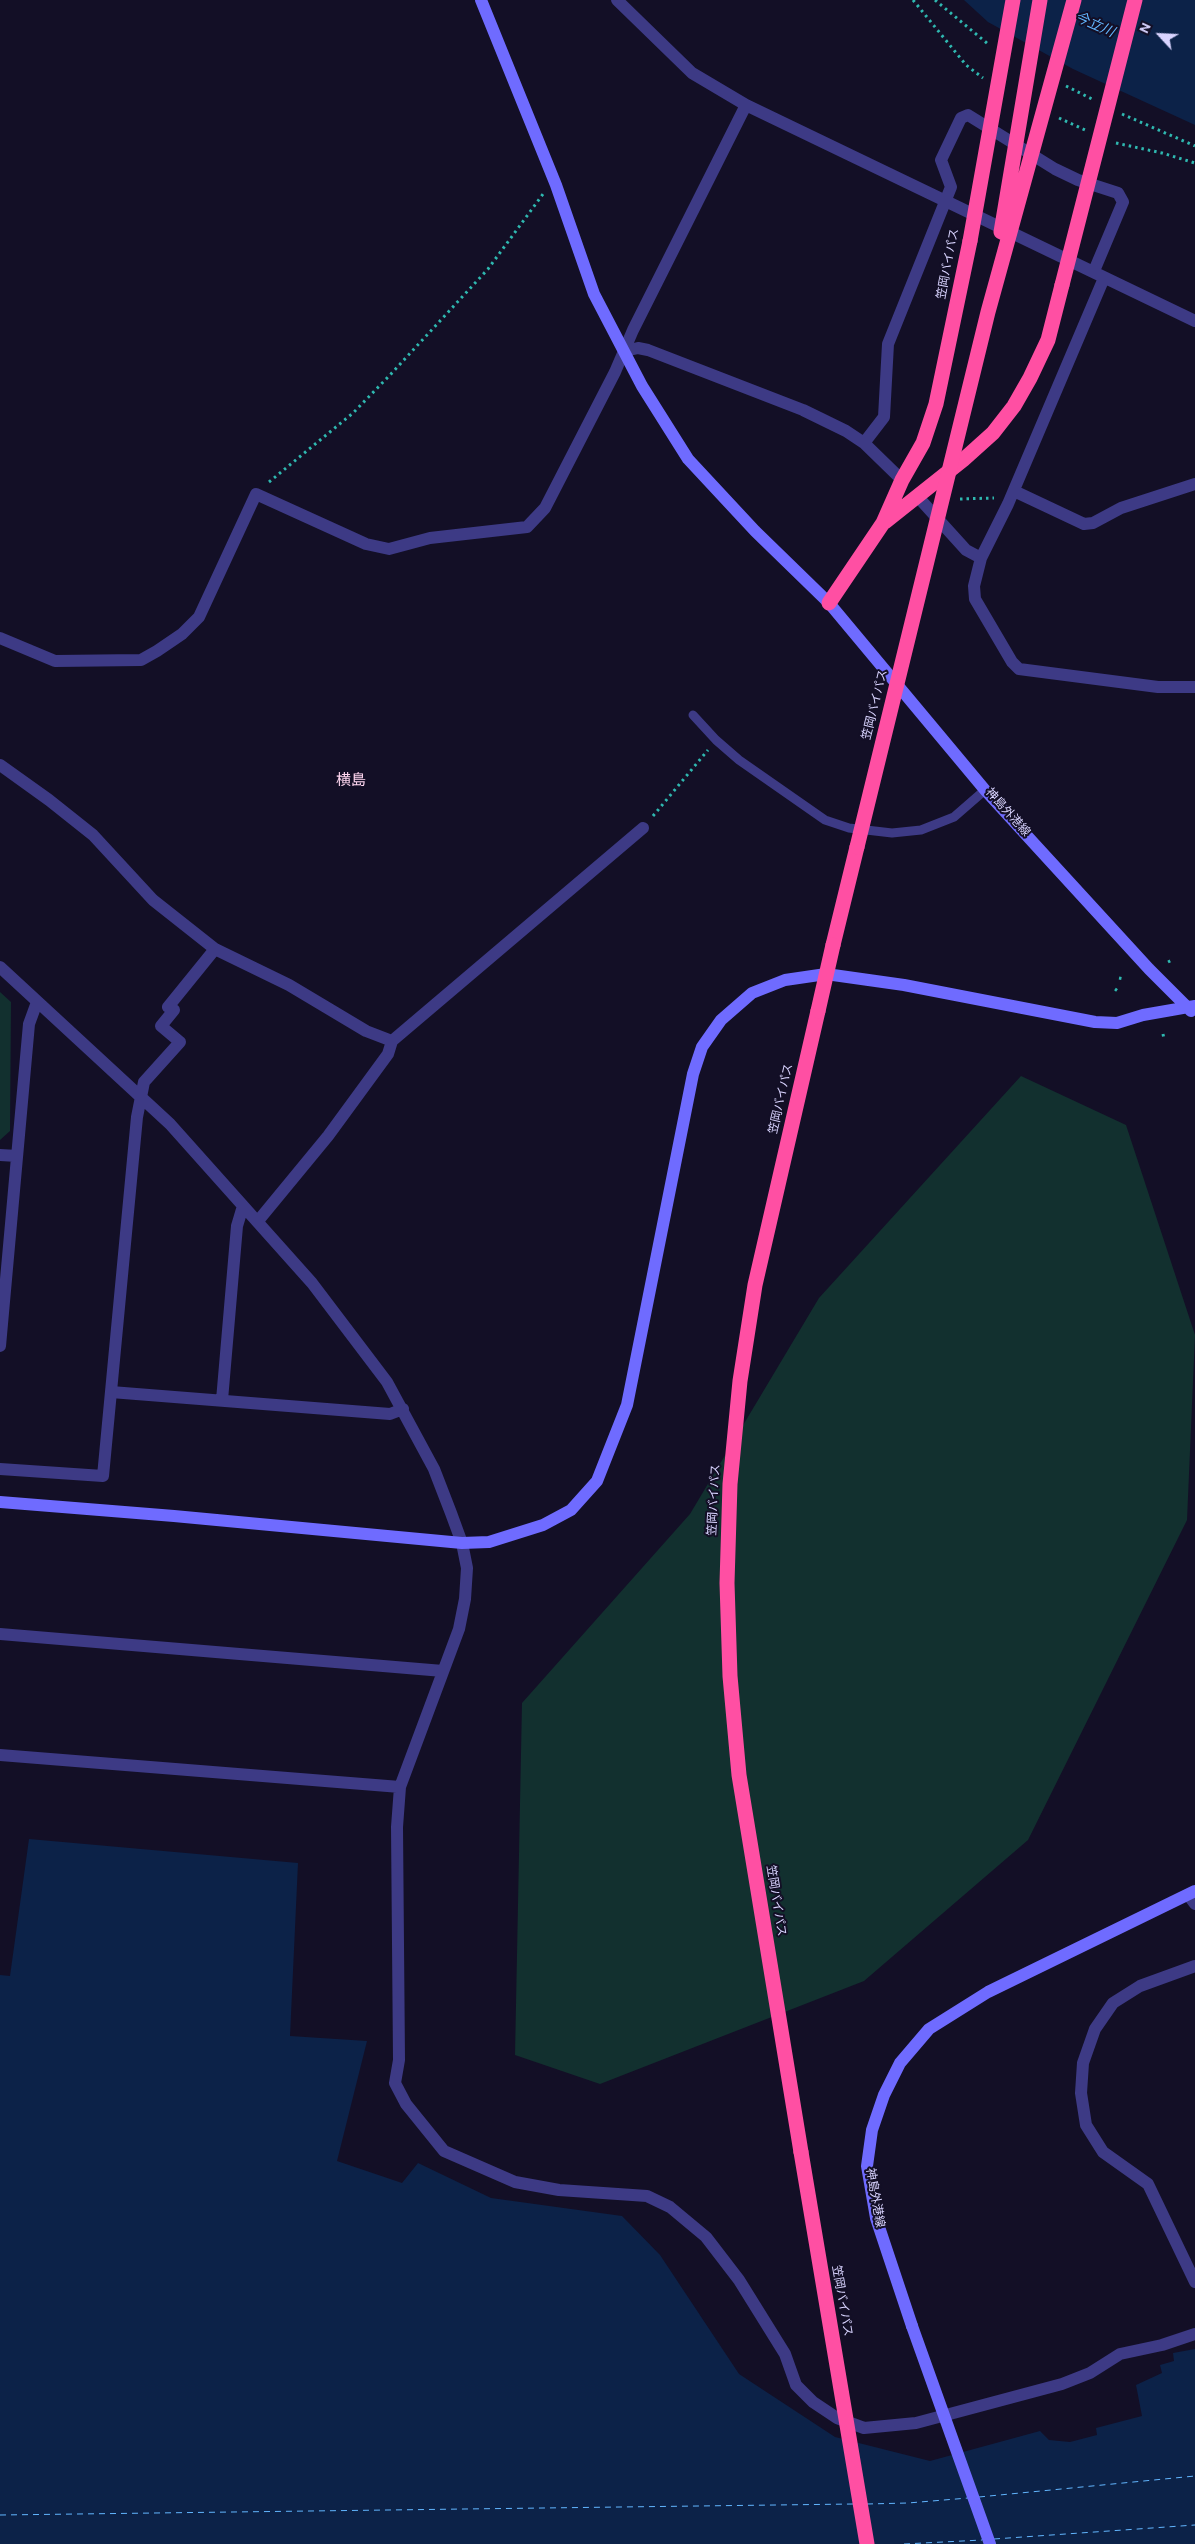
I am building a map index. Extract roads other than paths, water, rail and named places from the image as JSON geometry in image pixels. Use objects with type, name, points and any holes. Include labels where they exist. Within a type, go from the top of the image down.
[{"type":"highway","name":"笠岡バイパス","points":[[829,603],[883,523],[902,480],[923,444],[936,404],[970,241],[1013,0]]},
{"type":"highway","points":[[988,312],[1040,0]]},
{"type":"highway","points":[[988,312],[1074,0]]},
{"type":"highway","name":"笠岡バイパス","points":[[883,523],[918,497],[993,433],[1014,406],[1030,378],[1048,340],[1135,0]]},
{"type":"highway","name":"笠岡バイパス","points":[[867,2544],[739,1775],[730,1676],[727,1583],[730,1484],[740,1381],[776,1188],[833,945],[988,312]]},
{"type":"street","name":"神島外港線","points":[[481,0],[556,185],[594,294],[642,386],[688,460],[755,531],[829,603],[985,790],[1149,969],[1192,1009]]},
{"type":"street","points":[[617,0],[692,73],[746,105],[1195,321]]},
{"type":"street","points":[[0,638],[55,661],[141,660],[157,651],[182,634],[199,617],[256,494],[366,544],[389,550],[430,538],[527,527],[545,508],[625,351],[632,330],[746,105]]},
{"type":"street","points":[[864,443],[884,417],[888,344],[947,201],[951,187],[941,160],[961,118],[968,116],[1055,169],[1078,180],[1118,193],[1123,202],[1099,275],[1014,491],[981,558],[974,586],[975,599],[1018,669],[1158,687],[1195,687]]},
{"type":"street","points":[[625,351],[638,348],[648,350],[794,406],[846,431],[864,443],[902,480]]},
{"type":"street","points":[[1014,491],[1084,524],[1092,523],[1121,508],[1195,484]]},
{"type":"street","points":[[918,497],[966,550],[981,558]]},
{"type":"street","points":[[0,765],[50,800],[93,835],[153,900],[215,949],[288,984],[366,1031],[392,1040]]},
{"type":"street","points":[[258,1221],[328,1136],[388,1054],[392,1040],[643,828]]},
{"type":"street","points":[[0,1469],[103,1476],[137,1117],[144,1082],[180,1042],[161,1026],[174,1010],[168,1007],[215,949]]},
{"type":"street","points":[[0,967],[170,1124],[312,1283],[387,1382],[434,1469],[462,1543],[467,1568],[465,1600],[459,1629],[400,1787],[397,1827],[399,2060],[395,2083],[406,2104],[444,2151],[515,2182],[560,2190],[647,2196],[670,2207],[706,2237],[740,2280],[785,2354],[796,2385],[813,2402],[837,2418],[864,2428],[916,2423],[1062,2384],[1090,2373],[1120,2354],[1162,2345],[1195,2334]]},
{"type":"street","points":[[0,1502],[184,1516],[462,1543],[489,1542],[543,1525],[571,1510],[597,1481],[627,1405],[693,1074],[702,1047],[721,1020],[752,994],[785,980],[826,974],[904,985],[1095,1022],[1117,1023],[1143,1015],[1192,1009]]},
{"type":"street","points":[[0,1346],[29,1024],[37,1002]]},
{"type":"street","points":[[0,1155],[17,1156]]},
{"type":"street","points":[[222,1400],[237,1226],[243,1206]]},
{"type":"street","points":[[110,1392],[390,1414],[403,1410]]},
{"type":"street","points":[[0,1634],[443,1671]]},
{"type":"street","points":[[0,1755],[400,1787]]},
{"type":"street","name":"神島外港線","points":[[990,2544],[912,2326],[876,2218],[868,2166],[872,2130],[884,2095],[900,2063],[929,2029],[988,1992],[1193,1897]]},
{"type":"street","points":[[1195,1966],[1140,1986],[1113,2003],[1095,2029],[1083,2063],[1081,2093],[1086,2125],[1103,2152],[1148,2184],[1195,2282]]},
{"type":"lane","points":[[693,715],[738,760],[825,820],[849,828],[892,832],[921,830],[954,816],[985,790]]},
{"type":"water","name":"今立川","points":[[964,0],[1195,0],[1195,125],[1073,69],[988,22]]},
{"type":"water","points":[[29,1839],[298,1863],[290,2036],[367,2041],[337,2161],[402,2183],[418,2163],[491,2198],[622,2216],[660,2255],[739,2374],[835,2437],[930,2461],[1040,2431],[1049,2440],[1070,2442],[1097,2435],[1096,2428],[1142,2416],[1136,2385],[1162,2373],[1160,2365],[1174,2361],[1173,2353],[1195,2349],[1195,2544],[0,2544],[0,1975],[10,1976]]},
{"type":"district","name":"横島","points":[[351,782]]}]
